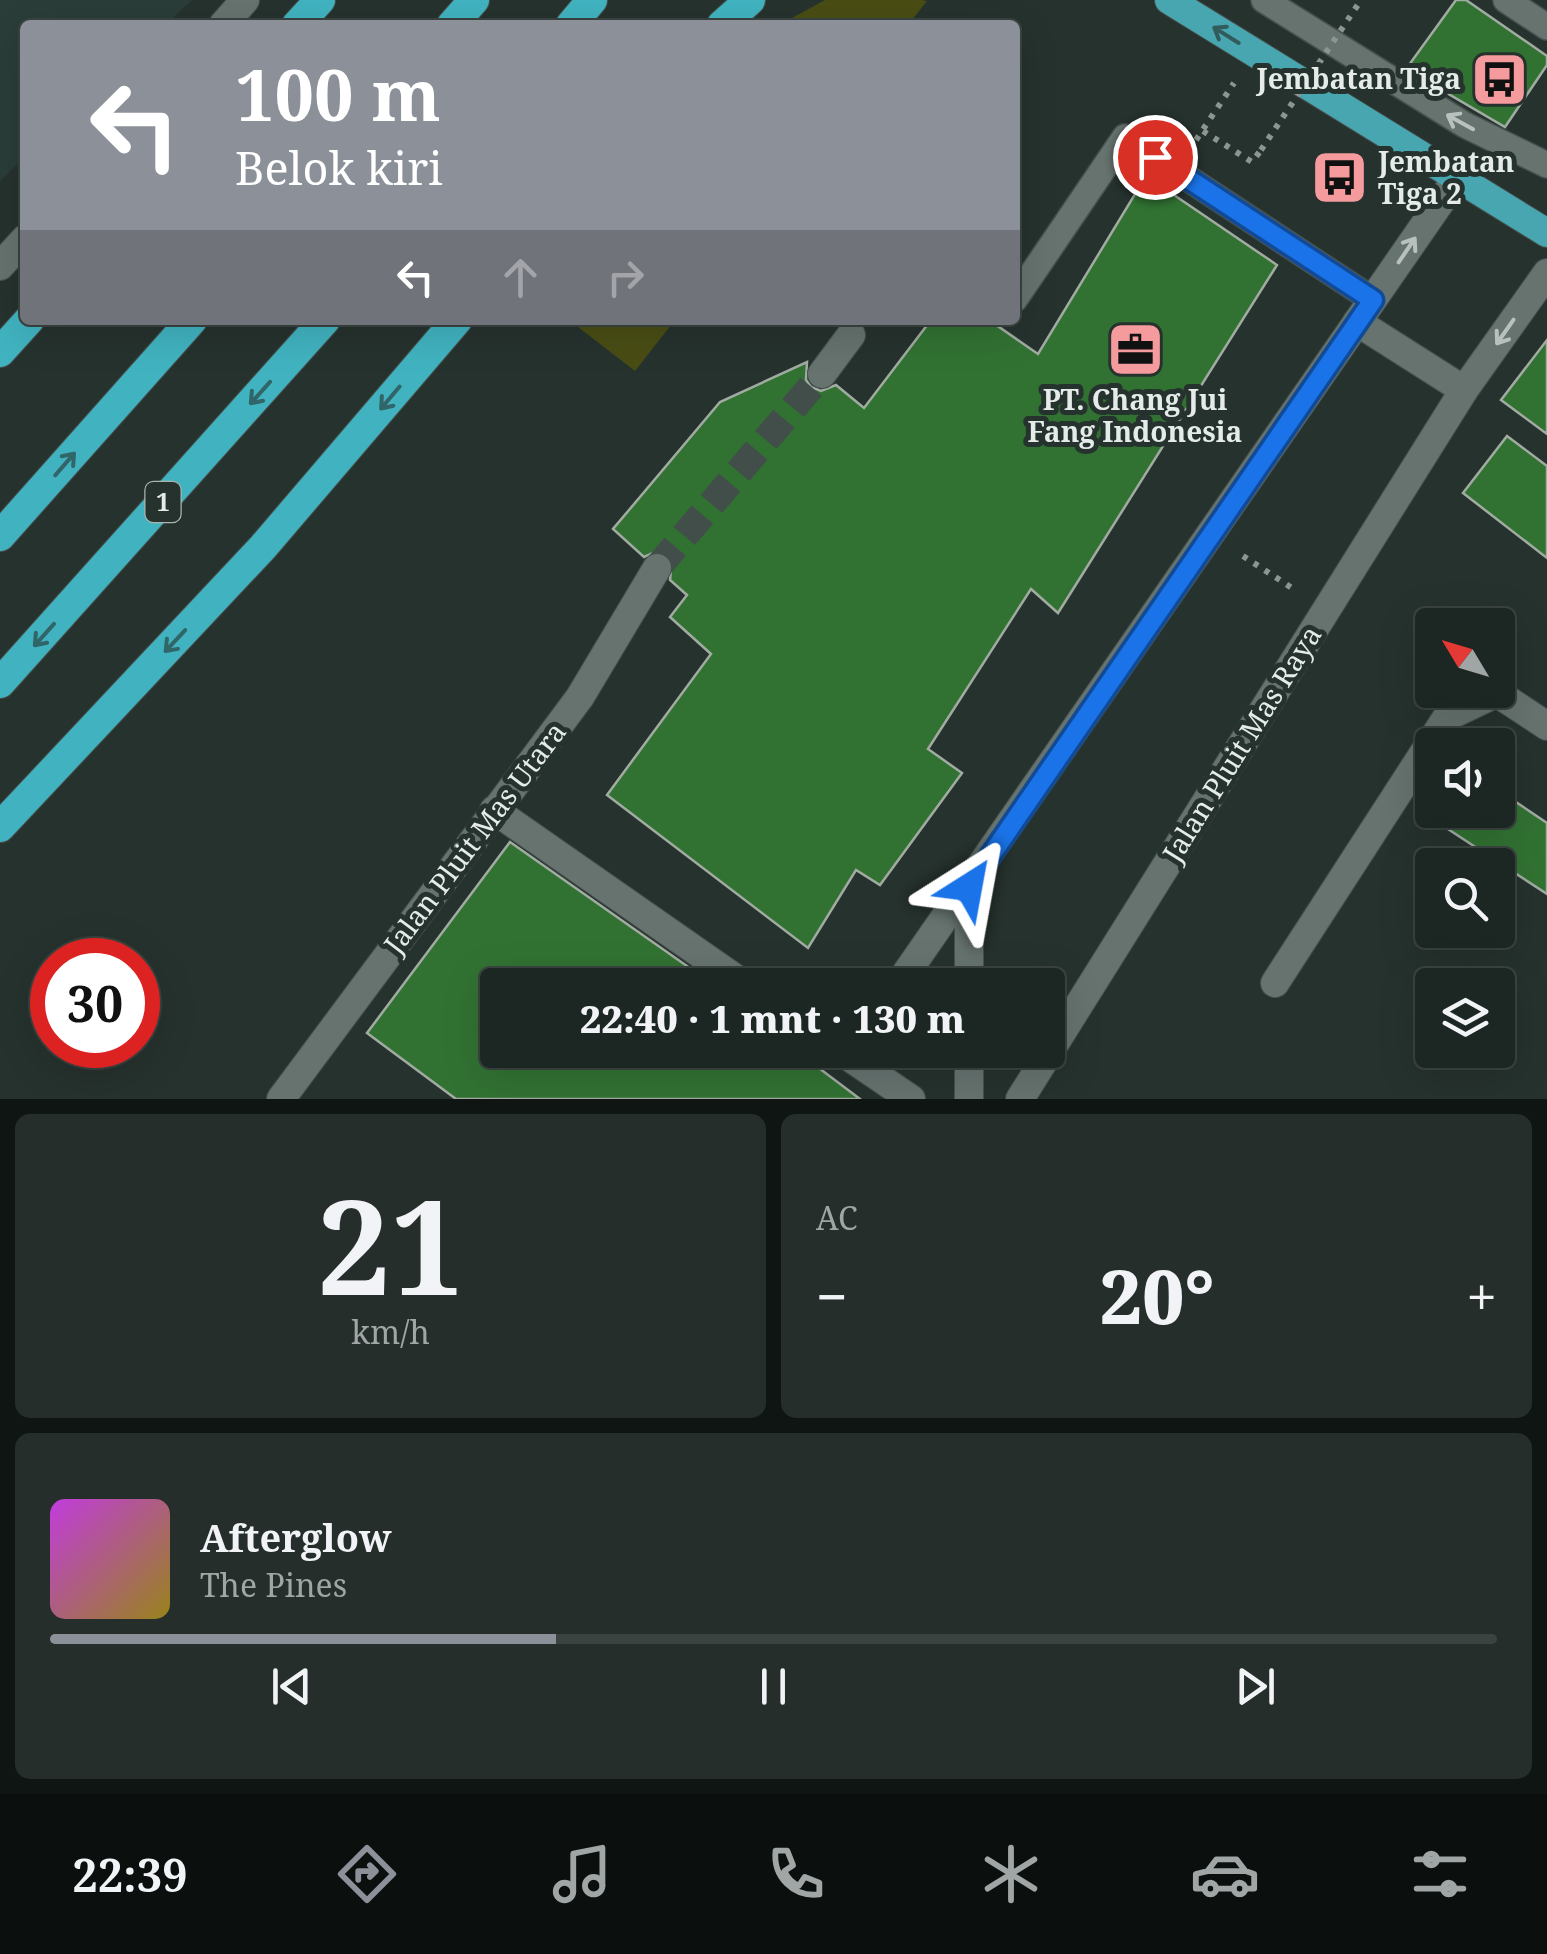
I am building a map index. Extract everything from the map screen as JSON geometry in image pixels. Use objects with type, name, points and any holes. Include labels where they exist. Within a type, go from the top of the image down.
[{"type":"highway","points":[[302,20],[320,0]]},
{"type":"highway","points":[[456,20],[474,0]]},
{"type":"highway","points":[[576,20],[592,0]]},
{"type":"highway","points":[[728,20],[750,0]]},
{"type":"highway","points":[[1169,0],[1547,233]]},
{"type":"highway","points":[[0,352],[24,325]]},
{"type":"highway","points":[[0,536],[188,325]]},
{"type":"highway","name":"1","points":[[0,683],[322,325]]},
{"type":"highway","points":[[0,826],[263,547],[452,325]]},
{"type":"street","points":[[228,20],[246,0]]},
{"type":"street","points":[[910,968],[1457,178]]},
{"type":"street","points":[[0,266],[20,244]]},
{"type":"street","name":"Jalan Pluit Mas Raya","points":[[1020,1099],[1464,390],[1547,273]]},
{"type":"street","points":[[1365,311],[1464,390]]},
{"type":"street","points":[[822,374],[852,335]]},
{"type":"street","name":"Jalan Pluit Mas Utara","points":[[296,1094],[494,810],[580,697],[657,568]]},
{"type":"street","points":[[1275,982],[1447,718],[1497,693],[1547,726]]},
{"type":"street","points":[[494,810],[722,968]]},
{"type":"street","points":[[969,887],[969,968]]},
{"type":"street","points":[[867,1068],[911,1099]]},
{"type":"street","points":[[968,1099],[969,1068]]},
{"type":"lane","points":[[1264,0],[1465,125],[1547,165]]},
{"type":"lane","points":[[1506,0],[1547,26]]},
{"type":"lane","points":[[1020,291],[1125,138],[1365,311]]},
{"type":"path","points":[[1254,52],[1203,131],[1252,162],[1361,0]]},
{"type":"path","points":[[1210,535],[1326,610]]},
{"type":"shaded area","points":[[0,0],[192,0],[170,20],[20,20],[20,162],[0,181]]},
{"type":"green space","points":[[825,0],[927,1],[912,20],[788,20]]},
{"type":"green space","points":[[575,325],[671,325],[635,371]]},
{"type":"building","points":[[1456,0],[1466,0],[1547,56],[1547,65],[1505,127],[1406,69]]},
{"type":"building","points":[[1146,176],[1277,265],[1058,613],[1031,589],[928,749],[962,773],[880,885],[856,870],[808,948],[607,795],[711,654],[670,617],[687,595],[670,580],[672,559],[658,551],[644,557],[613,529],[720,402],[807,362],[806,380],[811,387],[821,391],[836,385],[864,408],[927,325],[996,325],[1038,354]]},
{"type":"building","points":[[1547,340],[1547,434],[1501,400]]},
{"type":"building","points":[[1507,436],[1547,466],[1547,558],[1463,493]]},
{"type":"building","points":[[1515,801],[1547,823],[1547,894],[1515,873],[1515,848],[1477,848],[1446,828],[1515,828]]},
{"type":"building","points":[[510,842],[690,968],[480,968],[480,1068],[819,1068],[860,1099],[456,1099],[367,1033]]},
{"type":"tunnel","points":[[657,568],[822,374]]},
{"type":"place","name":"Jembatan Tiga","points":[[1500,79]]},
{"type":"place","name":"Jembatan Tiga 2","points":[[1339,178]]},
{"type":"place","name":"PT. Chang Jui Fang Indonesia","points":[[1135,349]]},
{"type":"route","points":[[969,887],[1373,300],[1155,157]]}]
